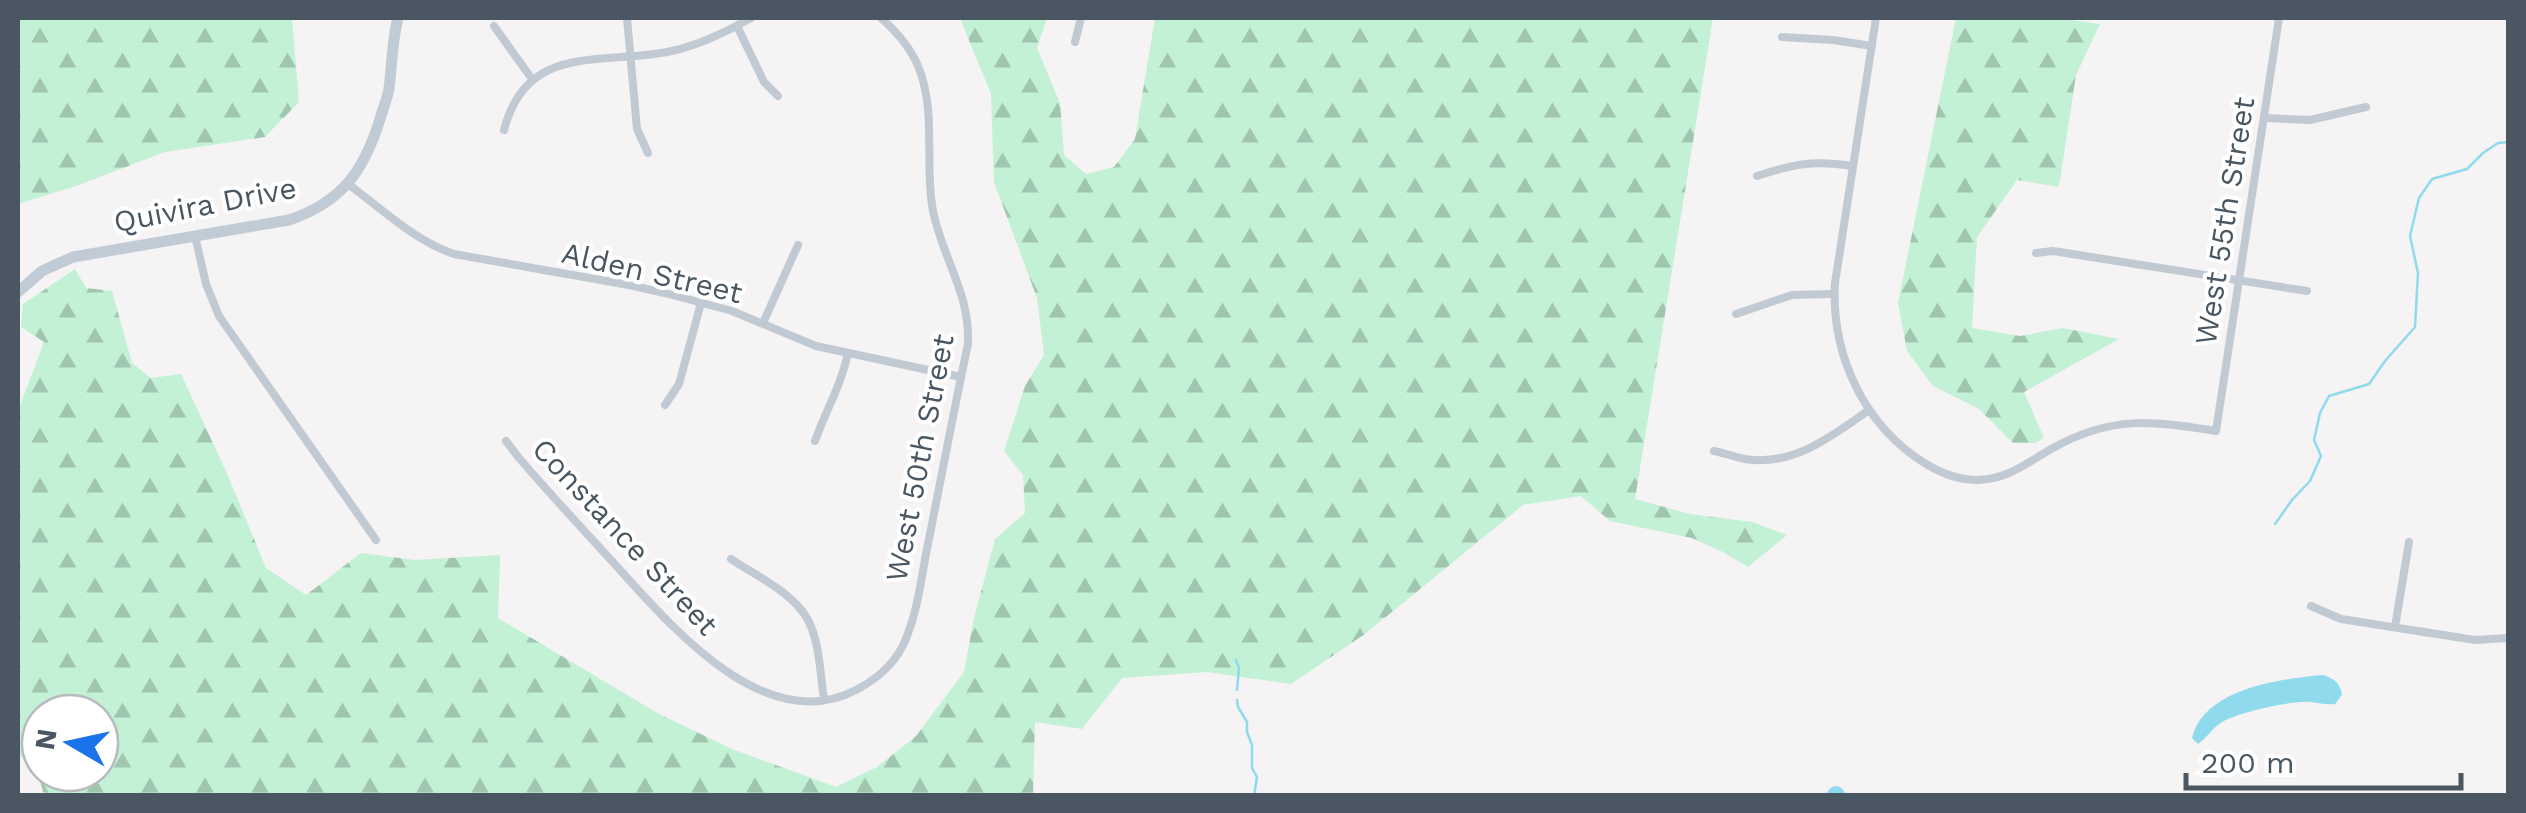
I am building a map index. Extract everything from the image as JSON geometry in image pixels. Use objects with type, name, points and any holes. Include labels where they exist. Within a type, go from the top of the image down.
[{"type":"main road","name":"Quivira Drive","points":[[18,292],[42,271],[73,257],[277,223],[322,207],[362,166],[374,138],[388,95],[398,18]]},
{"type":"street","points":[[627,18],[637,129],[648,152]]},
{"type":"street","points":[[504,130],[514,102],[532,79],[557,65],[675,50],[752,18]]},
{"type":"street","name":"West 50th Street","points":[[824,699],[848,694],[867,684],[893,662],[907,636],[968,344],[964,297],[932,208],[925,92],[910,50],[882,18]]},
{"type":"street","points":[[1075,42],[1081,18]]},
{"type":"street","points":[[1714,451],[1748,460],[1780,459],[1808,450],[1869,410],[1854,387],[1833,307],[1876,18]]},
{"type":"street","name":"West 55th Street","points":[[1869,410],[1903,450],[1941,473],[1975,480],[2003,476],[2078,436],[2126,422],[2167,423],[2216,431],[2279,18]]},
{"type":"street","points":[[494,26],[532,79]]},
{"type":"street","points":[[738,26],[764,82],[778,96]]},
{"type":"street","points":[[1782,37],[1872,46]]},
{"type":"street","points":[[2264,118],[2310,120],[2366,107]]},
{"type":"street","points":[[1757,176],[1815,162],[1852,166]]},
{"type":"street","name":"Alden Street","points":[[348,184],[438,249],[629,285],[763,323],[816,346],[961,377]]},
{"type":"street","points":[[195,236],[206,284],[219,316],[376,540]]},
{"type":"street","points":[[763,323],[798,245]]},
{"type":"street","points":[[2036,253],[2053,250],[2307,290]]},
{"type":"street","points":[[1736,314],[1792,295],[1834,294]]},
{"type":"street","points":[[665,404],[679,384],[700,303]]},
{"type":"street","points":[[815,441],[835,397],[848,353]]},
{"type":"street","name":"Constance Street","points":[[506,441],[676,632],[706,658],[772,694],[824,699]]},
{"type":"street","points":[[2395,627],[2409,542]]},
{"type":"street","points":[[732,559],[796,603],[807,618],[815,640],[824,699]]},
{"type":"street","points":[[2311,606],[2341,619],[2475,640],[2508,638]]},
{"type":"green space","points":[[18,18],[292,18],[299,102],[265,137],[165,152],[18,204]]},
{"type":"green space","points":[[960,18],[1047,18],[1037,48],[1060,103],[1064,155],[1086,174],[1114,167],[1135,139],[1155,18],[1713,18],[1635,499],[1690,514],[1752,522],[1787,535],[1748,567],[1692,538],[1610,521],[1581,496],[1523,505],[1365,634],[1291,684],[1207,672],[1122,678],[1082,729],[1035,722],[1033,795],[44,795],[120,793],[120,693],[20,693],[18,754],[18,411],[44,342],[21,327],[23,304],[75,269],[86,288],[112,291],[132,363],[151,378],[181,374],[266,568],[306,595],[361,553],[415,560],[500,555],[498,618],[659,714],[732,749],[836,787],[877,767],[916,736],[964,672],[995,539],[1025,513],[1023,475],[1004,451],[1025,386],[1044,355],[1037,298],[994,182],[991,94]]},
{"type":"green space","points":[[1956,18],[2057,18],[2100,24],[2076,75],[2059,187],[2017,180],[1977,237],[1972,328],[2020,336],[2063,328],[2119,339],[2024,392],[2044,438],[2035,443],[2013,443],[1979,409],[1933,386],[1907,351],[1898,303]]},
{"type":"water","points":[[2323,675],[2340,687],[2342,695],[2335,704],[2303,702],[2240,714],[2215,727],[2198,744],[2192,738],[2199,721],[2228,697],[2266,684]]},
{"type":"waterway","points":[[2275,524],[2310,481],[2321,456],[2314,440],[2320,413],[2329,396],[2369,384],[2415,327],[2418,273],[2410,236],[2419,198],[2432,179],[2467,169],[2498,143],[2508,142]]},
{"type":"waterway","points":[[1236,660],[1237,690]]},
{"type":"waterway","points":[[1237,700],[1252,745],[1252,768],[1257,777],[1254,796]]}]
